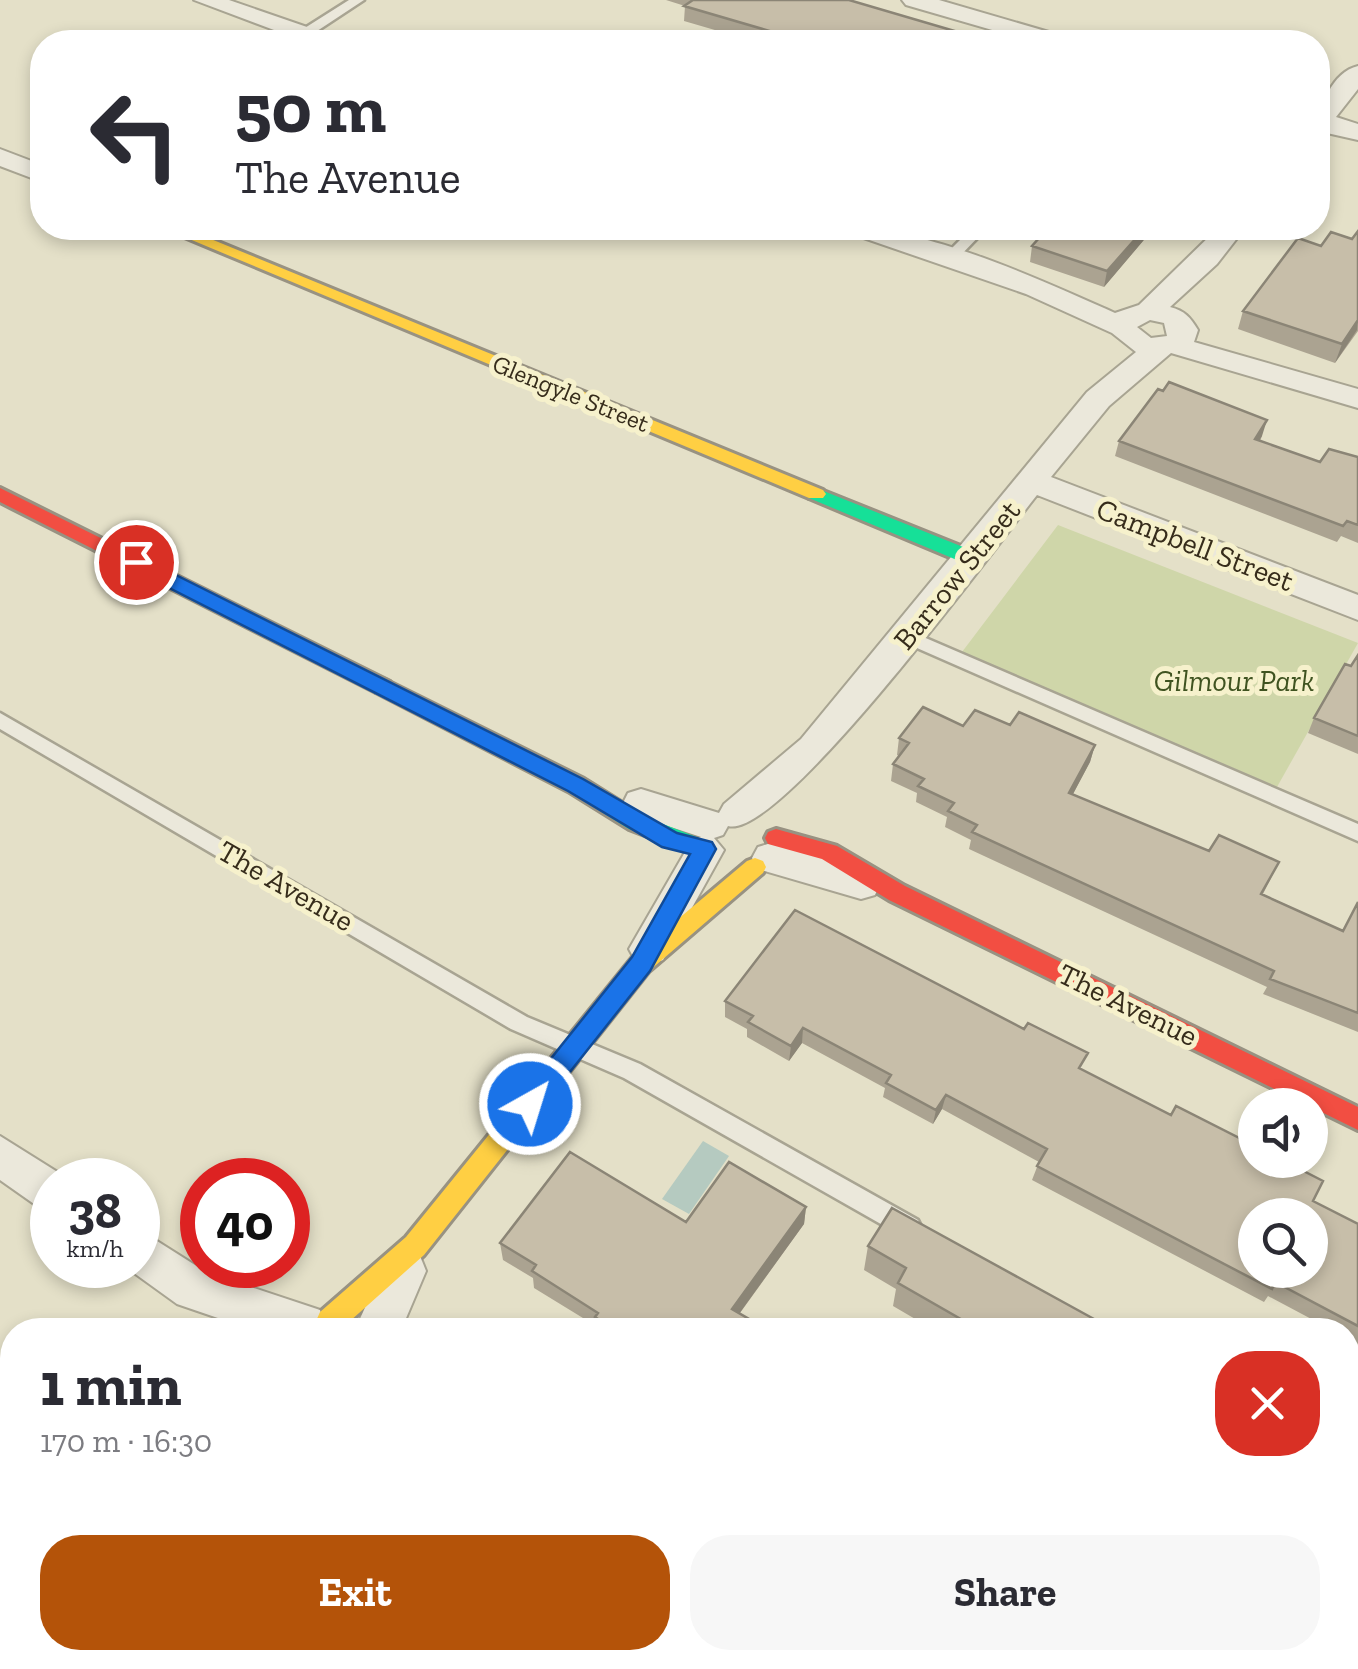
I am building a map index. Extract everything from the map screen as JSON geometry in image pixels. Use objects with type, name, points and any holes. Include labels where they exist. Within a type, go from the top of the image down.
[{"type":"street","points":[[206,0],[292,30]]},
{"type":"street","points":[[914,0],[1017,30]]},
{"type":"street","points":[[1330,107],[1358,73]]},
{"type":"street","points":[[1330,125],[1358,132]]},
{"type":"street","points":[[0,157],[30,169]]},
{"type":"street","name":"Glengyle Street","points":[[200,240],[971,558]]},
{"type":"street","points":[[897,240],[1134,321],[1140,344],[1174,336],[1358,399]]},
{"type":"street","name":"Barrow Street","points":[[1098,399],[1134,321],[1207,258],[1222,240]]},
{"type":"street","name":"Barrow Street","points":[[641,964],[674,897],[714,834],[814,749],[1098,399],[1174,336],[1207,258]]},
{"type":"street","name":"Campbell Street","points":[[1033,482],[1358,608]]},
{"type":"street","points":[[0,494],[576,785],[714,834],[758,818],[768,848],[732,870],[710,859],[714,834]]},
{"type":"street","name":"Barrow Street","points":[[331,1318],[415,1246],[641,964],[768,848],[814,749]]},
{"type":"street","name":"The Avenue","points":[[768,848],[898,893],[1358,1119]]},
{"type":"street","points":[[0,1156],[30,1177]]},
{"type":"street","name":"Barrow Street","points":[[383,1318],[415,1246]]},
{"type":"street","points":[[160,1266],[193,1289],[215,1318]]},
{"type":"street","points":[[193,1289],[290,1318]]},
{"type":"lane","points":[[310,30],[358,0]]},
{"type":"lane","points":[[950,258],[968,240]]},
{"type":"lane","points":[[907,636],[1358,833]]},
{"type":"lane","name":"The Avenue","points":[[0,720],[519,1023],[632,1071],[936,1244]]},
{"type":"green space","name":"Gilmour Park","points":[[1058,525],[1358,643],[1277,787],[962,652]]},
{"type":"shaded area","points":[[703,1141],[729,1156],[689,1214],[662,1199]]},
{"type":"building","points":[[693,0],[849,0],[951,30],[766,30],[684,6]]},
{"type":"building","points":[[1358,231],[1358,320],[1342,344],[1243,311],[1296,240],[1321,246],[1330,240],[1331,232],[1352,239]]},
{"type":"building","points":[[1037,240],[1134,240],[1107,271],[1032,246]]},
{"type":"building","points":[[1169,382],[1267,420],[1255,439],[1320,462],[1329,449],[1358,457],[1358,525],[1347,521],[1343,526],[1119,441],[1158,389],[1163,391]]},
{"type":"building","points":[[1358,655],[1358,736],[1314,718],[1345,664],[1351,666]]},
{"type":"building","points":[[923,707],[963,726],[975,710],[1010,725],[1019,712],[1095,745],[1069,793],[1209,851],[1219,835],[1279,862],[1261,894],[1343,931],[1358,902],[1358,1013],[1270,979],[1274,971],[972,832],[977,825],[948,811],[954,803],[918,786],[924,779],[893,764],[909,743],[899,738]]},
{"type":"building","points":[[795,910],[1024,1029],[1028,1023],[1088,1053],[1079,1068],[1171,1115],[1176,1106],[1238,1137],[1238,1178],[1323,1181],[1314,1198],[1238,1198],[1238,1271],[1037,1166],[1047,1149],[946,1095],[936,1110],[886,1083],[891,1075],[803,1028],[791,1046],[748,1022],[753,1016],[725,1001]]},
{"type":"building","points":[[570,1152],[686,1222],[729,1162],[806,1207],[732,1309],[747,1318],[597,1318],[598,1313],[532,1271],[536,1265],[500,1243]]},
{"type":"building","points":[[892,1208],[1092,1318],[959,1318],[898,1283],[906,1268],[868,1246]]},
{"type":"building","points":[[1328,1209],[1358,1224],[1358,1318],[1343,1318],[1286,1288],[1328,1288]]},
{"type":"traffic: fast","points":[[816,494],[971,558]]},
{"type":"traffic: fast","points":[[383,687],[576,785],[637,823],[704,849]]},
{"type":"traffic: slow","points":[[200,240],[816,494]]},
{"type":"traffic: slow","points":[[333,1318],[415,1246],[641,964],[755,867]]},
{"type":"traffic: jam","points":[[0,494],[383,687]]},
{"type":"traffic: jam","points":[[776,838],[829,852],[897,893],[1358,1119]]},
{"type":"route","points":[[136,562],[576,785],[670,841],[705,850],[674,897],[641,964],[530,1104]]}]
